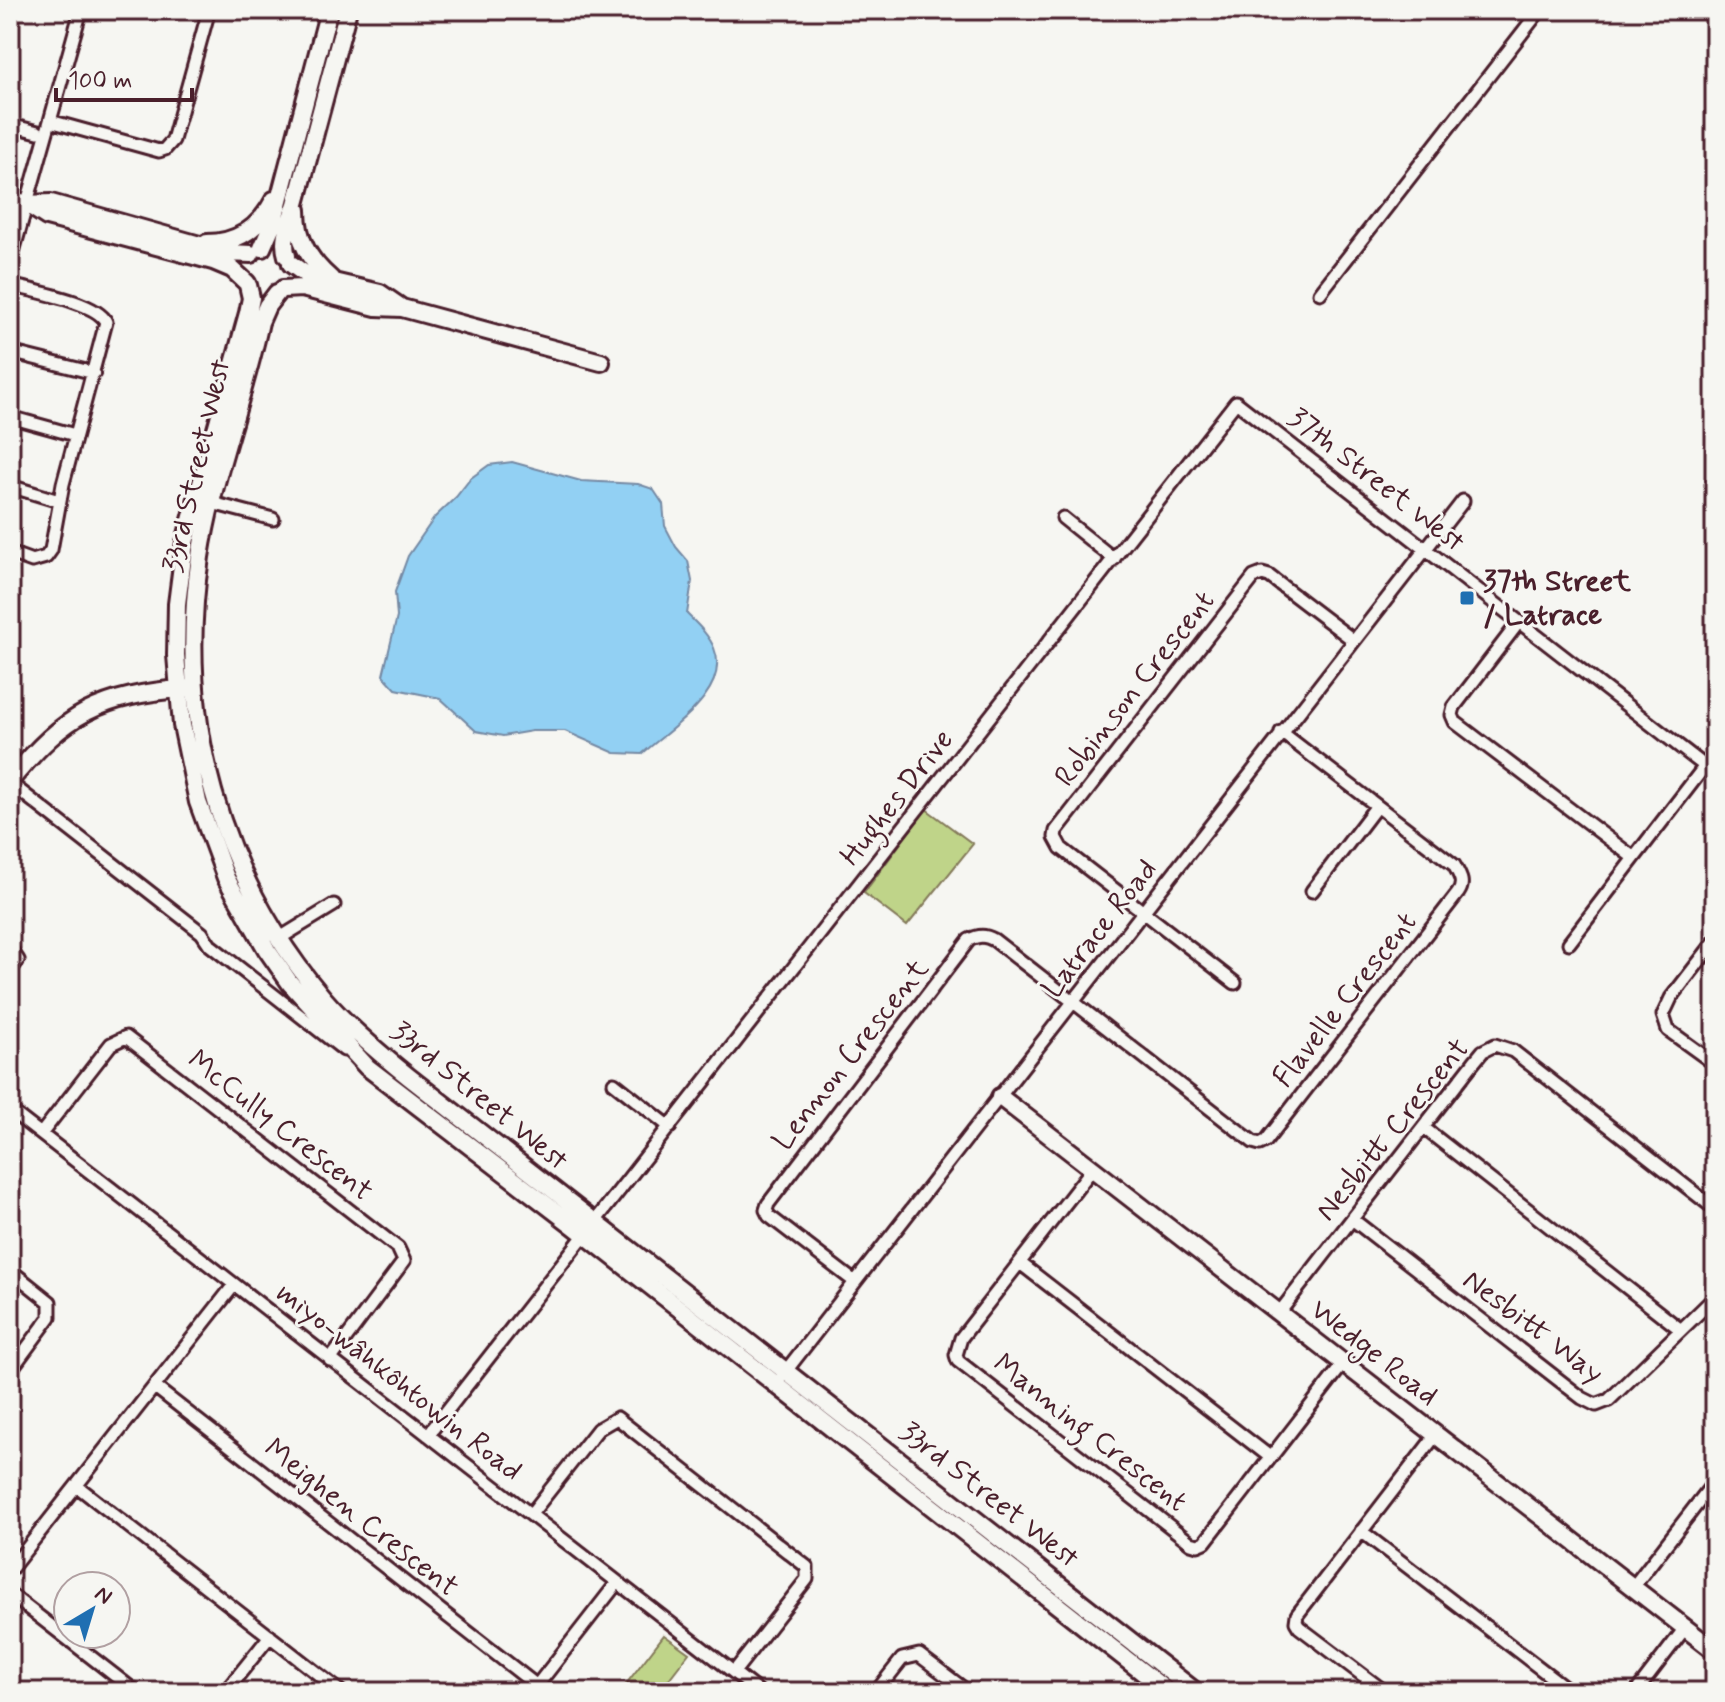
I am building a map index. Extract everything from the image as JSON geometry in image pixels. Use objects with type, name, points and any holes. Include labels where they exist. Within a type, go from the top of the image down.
[{"type":"main road","name":"33rd Street West","points":[[329,10],[271,230],[244,271],[251,298],[185,542],[175,629],[186,688],[221,818],[253,894],[280,938],[326,1001],[382,1055],[775,1386],[1168,1692]]},
{"type":"main road","name":"33rd Street West","points":[[348,10],[296,204],[285,233],[284,247],[291,278],[267,306],[260,322],[212,503],[197,581],[186,688],[191,777],[226,878],[247,918],[290,983],[367,1067],[785,1372],[1196,1692]]},
{"type":"main road","points":[[200,244],[222,243],[255,227],[264,219],[282,185]]},
{"type":"main road","points":[[18,201],[51,203],[228,253],[276,248],[308,276],[380,293],[402,308]]},
{"type":"main road","points":[[18,201],[47,217],[213,261],[232,269],[258,293],[302,288],[376,307],[402,308],[601,362]]},
{"type":"main road","points":[[296,204],[301,240],[315,265],[335,283]]},
{"type":"main road","points":[[10,782],[49,737],[86,710],[112,699],[186,688]]},
{"type":"main road","name":"Wedge Road","points":[[1000,1097],[1715,1651]]},
{"type":"street","points":[[10,263],[18,201],[50,121],[81,10]]},
{"type":"street","points":[[50,121],[159,151],[165,149],[173,140],[209,10]]},
{"type":"street","points":[[1320,293],[1540,10]]},
{"type":"street","points":[[10,125],[38,132]]},
{"type":"street","points":[[10,285],[89,307],[103,316],[106,330],[75,435],[51,550],[46,557],[32,561],[10,553]]},
{"type":"street","points":[[10,352],[94,373]]},
{"type":"street","name":"37th Street West","points":[[1236,402],[1710,770]]},
{"type":"street","name":"Hughes Drive","points":[[428,1435],[1236,402]]},
{"type":"street","points":[[10,417],[75,435]]},
{"type":"street","points":[[10,486],[59,501]]},
{"type":"street","name":"Latrace Road","points":[[775,1386],[1463,501]]},
{"type":"street","points":[[212,503],[273,519]]},
{"type":"street","points":[[1063,518],[1114,559]]},
{"type":"street","name":"Robinson Crescent","points":[[1235,983],[1061,848],[1055,837],[1059,826],[1254,577],[1262,574],[1269,576],[1353,640]]},
{"type":"street","points":[[1519,622],[1454,707],[1452,715],[1455,722],[1634,858]]},
{"type":"street","name":"Flavelle Crescent","points":[[1073,1002],[1253,1142],[1260,1144],[1266,1141],[1462,887],[1454,865],[1281,732]]},
{"type":"street","points":[[1569,943],[1634,858],[1710,770]]},
{"type":"street","name":"33rd Street West","points":[[10,782],[202,933],[210,945],[367,1067]]},
{"type":"street","points":[[1312,891],[1376,807]]},
{"type":"street","points":[[280,938],[334,905]]},
{"type":"street","name":"Lennon Crescent","points":[[855,1282],[769,1216],[766,1210],[768,1204],[969,940],[982,936],[994,940],[1073,1002]]},
{"type":"street","points":[[1715,941],[1671,998],[1663,1015],[1668,1030],[1715,1064]]},
{"type":"street","points":[[10,948],[18,960],[10,971]]},
{"type":"street","name":"McCully Crescent","points":[[41,1134],[111,1044],[126,1037],[398,1248],[404,1261],[330,1360]]},
{"type":"street","name":"Nesbitt Crescent","points":[[1279,1313],[1483,1051],[1495,1045],[1513,1051],[1715,1209]]},
{"type":"street","points":[[614,1083],[670,1127]]},
{"type":"street","name":"miyo-wâhkôhtowin Road","points":[[10,1110],[759,1692]]},
{"type":"street","points":[[1424,1128],[1681,1330]]},
{"type":"street","name":"Manning Crescent","points":[[1093,1168],[961,1338],[956,1355],[958,1361],[1191,1543],[1198,1545],[1205,1542],[1343,1364]]},
{"type":"street","name":"Nesbitt Way","points":[[1352,1219],[1582,1398],[1596,1405],[1609,1400],[1715,1297]]},
{"type":"street","points":[[1020,1263],[1270,1457]]},
{"type":"street","points":[[10,1270],[50,1302],[50,1317],[10,1371]]},
{"type":"street","points":[[10,1570],[234,1285]]},
{"type":"street","name":"Meighen Crescent","points":[[155,1387],[535,1689],[617,1583]]},
{"type":"street","points":[[531,1514],[598,1429],[617,1418],[807,1567],[807,1579],[734,1672]]},
{"type":"street","points":[[1385,1692],[1296,1622],[1301,1608],[1435,1436]]},
{"type":"street","points":[[1633,1587],[1715,1481]]},
{"type":"street","points":[[77,1486],[341,1692]]},
{"type":"street","points":[[1361,1531],[1571,1692]]},
{"type":"street","points":[[10,1594],[136,1692]]},
{"type":"street","points":[[1636,1692],[1685,1628]]},
{"type":"street","points":[[225,1692],[270,1636]]},
{"type":"street","points":[[876,1692],[902,1659],[919,1655],[968,1692]]},
{"type":"green space","points":[[926,809],[973,844],[907,926],[864,893]]},
{"type":"green space","points":[[664,1635],[689,1653],[659,1692],[620,1692]]},
{"type":"water","points":[[512,462],[581,481],[638,484],[653,489],[663,504],[665,526],[688,561],[692,581],[687,614],[709,639],[717,664],[714,680],[695,708],[642,754],[615,753],[565,731],[532,731],[503,736],[476,731],[440,698],[396,689],[383,675],[397,617],[395,592],[408,556],[435,517],[471,478],[489,465]]},
{"type":"place","name":"37th Street / Latrace","points":[[1467,598]]}]
